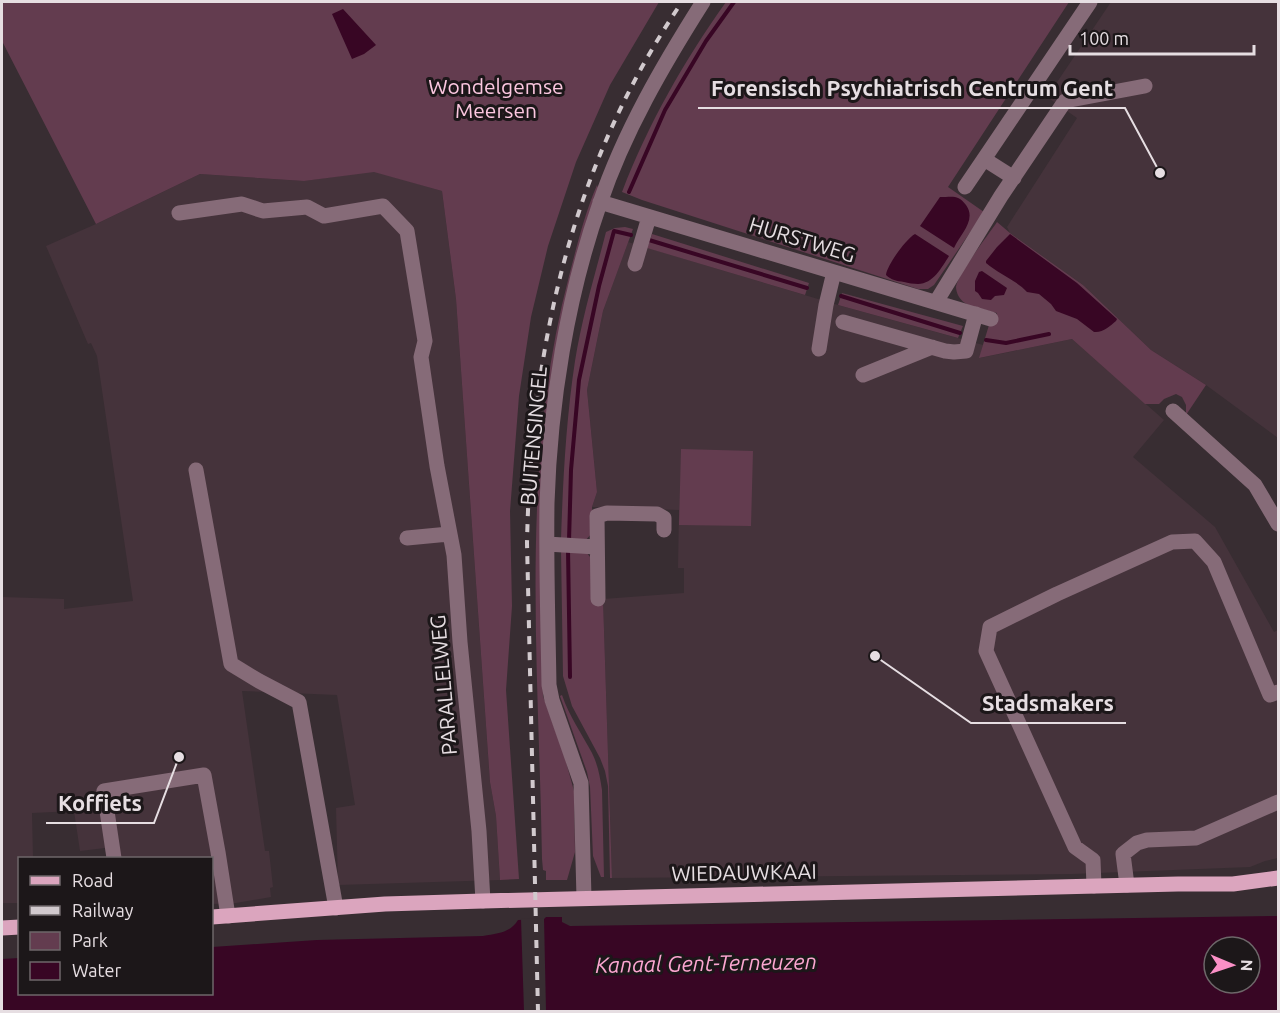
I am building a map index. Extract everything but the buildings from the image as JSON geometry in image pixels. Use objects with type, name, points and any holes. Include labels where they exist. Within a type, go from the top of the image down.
[{"type":"main road","name":"WIEDAUWKAAI","points":[[213,916],[483,900],[1233,884],[1278,878]]},
{"type":"main road","points":[[2,928],[18,927]]},
{"type":"street","name":"BUITENSINGEL","points":[[584,898],[581,783],[552,700],[549,685],[547,501],[552,433],[561,363],[573,301],[600,202],[615,164],[651,88],[703,2]]},
{"type":"street","points":[[965,187],[1090,2]]},
{"type":"street","points":[[936,302],[1065,101],[1145,86]]},
{"type":"street","points":[[984,159],[1014,178]]},
{"type":"street","name":"HURSTWEG","points":[[600,202],[991,319]]},
{"type":"street","name":"PARALLELWEG","points":[[179,213],[242,204],[263,211],[307,207],[324,216],[383,206],[408,231],[425,341],[421,357],[437,466],[454,555],[483,900]]},
{"type":"street","points":[[635,264],[649,217]]},
{"type":"street","points":[[819,349],[834,272]]},
{"type":"street","points":[[843,322],[954,352],[966,351],[976,314]]},
{"type":"street","points":[[863,375],[932,347]]},
{"type":"street","points":[[1173,411],[1255,485],[1278,524]]},
{"type":"street","points":[[196,470],[231,664],[299,702],[336,908]]},
{"type":"street","points":[[598,599],[597,516],[607,513],[657,514],[664,518],[664,530]]},
{"type":"street","points":[[407,538],[449,534]]},
{"type":"street","points":[[1094,886],[1093,860],[1075,847],[986,651],[990,627],[1172,542],[1196,541],[1214,562],[1270,695],[1278,692]]},
{"type":"street","points":[[547,544],[596,547]]},
{"type":"street","points":[[114,857],[104,791],[204,775],[228,916]]},
{"type":"street","points":[[1127,885],[1123,854],[1137,843],[1147,840],[1196,838],[1278,802]]},
{"type":"shaded area","points":[[1111,2],[1278,2],[1278,438],[1206,385],[1151,350],[1083,285],[1010,233],[1007,227],[1077,118],[1047,97]]},
{"type":"shaded area","points":[[374,171],[442,191],[456,299],[490,782],[496,816],[500,880],[338,885],[336,808],[355,805],[337,695],[242,691],[265,851],[269,851],[273,887],[270,888],[271,897],[213,904],[213,857],[107,857],[105,848],[80,851],[74,811],[32,813],[33,857],[18,857],[18,903],[2,903],[2,597],[64,599],[64,609],[133,601],[97,356],[91,343],[88,344],[46,246],[200,174],[304,181]]},
{"type":"shaded area","points":[[628,242],[838,305],[983,345],[980,358],[1072,339],[1164,420],[1133,457],[1215,527],[1274,632],[1278,630],[1278,858],[1250,867],[1072,874],[612,878],[603,599],[684,593],[684,568],[678,568],[679,510],[592,507],[597,492],[587,390],[603,311]]},
{"type":"green space","name":"Wondelgemse Meersen","points":[[2,2],[659,2],[610,85],[576,162],[548,246],[531,317],[519,396],[510,511],[512,606],[506,690],[519,879],[500,880],[496,816],[490,782],[456,299],[442,191],[374,172],[304,181],[200,174],[96,224],[2,41]]},
{"type":"green space","points":[[726,2],[1069,2],[948,187],[984,212],[934,285],[928,289],[918,289],[622,192],[643,142],[668,94]]},
{"type":"green space","points":[[597,185],[599,190],[570,282],[540,542],[543,696],[574,791],[575,852],[567,880],[546,880],[542,859],[536,639],[538,493],[543,420],[553,348],[569,276],[588,208]]},
{"type":"green space","points":[[997,222],[1083,285],[1151,350],[1206,385],[1186,415],[1186,405],[1182,397],[1176,394],[1159,404],[1145,404],[1072,339],[979,358],[989,325],[993,326],[997,313],[965,303],[961,300],[956,287],[967,264]]},
{"type":"green space","points":[[625,227],[633,229],[603,311],[587,390],[597,492],[592,507],[593,532],[584,542],[561,539],[567,427],[578,345],[606,232]]},
{"type":"green space","points":[[652,234],[809,283],[805,295],[647,248]]},
{"type":"green space","points":[[842,293],[963,326],[958,338],[838,305]]},
{"type":"green space","points":[[681,449],[753,451],[751,526],[679,525]]},
{"type":"green space","points":[[584,549],[593,561],[603,599],[612,878],[610,878],[608,786],[605,771],[572,706],[563,676],[561,550]]},
{"type":"green space","points":[[562,695],[599,771],[602,790],[604,877],[601,877],[593,856],[590,787],[587,772],[560,696]]},
{"type":"water","points":[[343,9],[376,45],[352,59],[332,14]]},
{"type":"water","points":[[940,197],[957,198],[963,201],[969,211],[969,222],[954,248],[920,226]]},
{"type":"water","points":[[915,234],[949,256],[936,274],[923,283],[897,281],[890,278],[886,275],[893,259]]},
{"type":"water","points":[[1010,234],[1077,283],[1117,319],[1116,321],[1103,330],[1094,332],[1077,319],[1056,311],[1039,294],[1027,292],[986,263]]},
{"type":"water","points":[[982,271],[1007,288],[1004,295],[995,296],[991,300],[982,299],[975,291],[975,281],[979,272]]},
{"type":"water","name":"Kanaal Gent-Terneuzen","points":[[1278,916],[1278,1011],[2,1012],[2,959],[18,958],[18,995],[213,995],[213,947],[317,940],[483,936],[507,930],[518,920],[562,917],[562,922],[570,926]]},
{"type":"pier","points":[[544,918],[546,1011],[524,1011],[521,919]]},
{"type":"waterway","points":[[629,192],[665,110],[706,41],[734,2]]},
{"type":"waterway","points":[[569,541],[571,470],[579,380],[599,286],[614,231],[631,235]]},
{"type":"waterway","points":[[649,240],[807,288]]},
{"type":"waterway","points":[[841,296],[960,333]]},
{"type":"waterway","points":[[986,340],[1006,343],[1049,334]]},
{"type":"waterway","points":[[568,549],[570,677]]},
{"type":"railway","points":[[538,1012],[527,543],[530,470],[537,399],[564,260],[585,193],[612,128],[644,64],[682,2]]},
{"type":"place","name":"Forensisch Psychiatrisch Centrum Gent","points":[[1160,173]]},
{"type":"place","name":"Stadsmakers","points":[[875,656]]},
{"type":"place","name":"Koffiets","points":[[179,757]]}]
